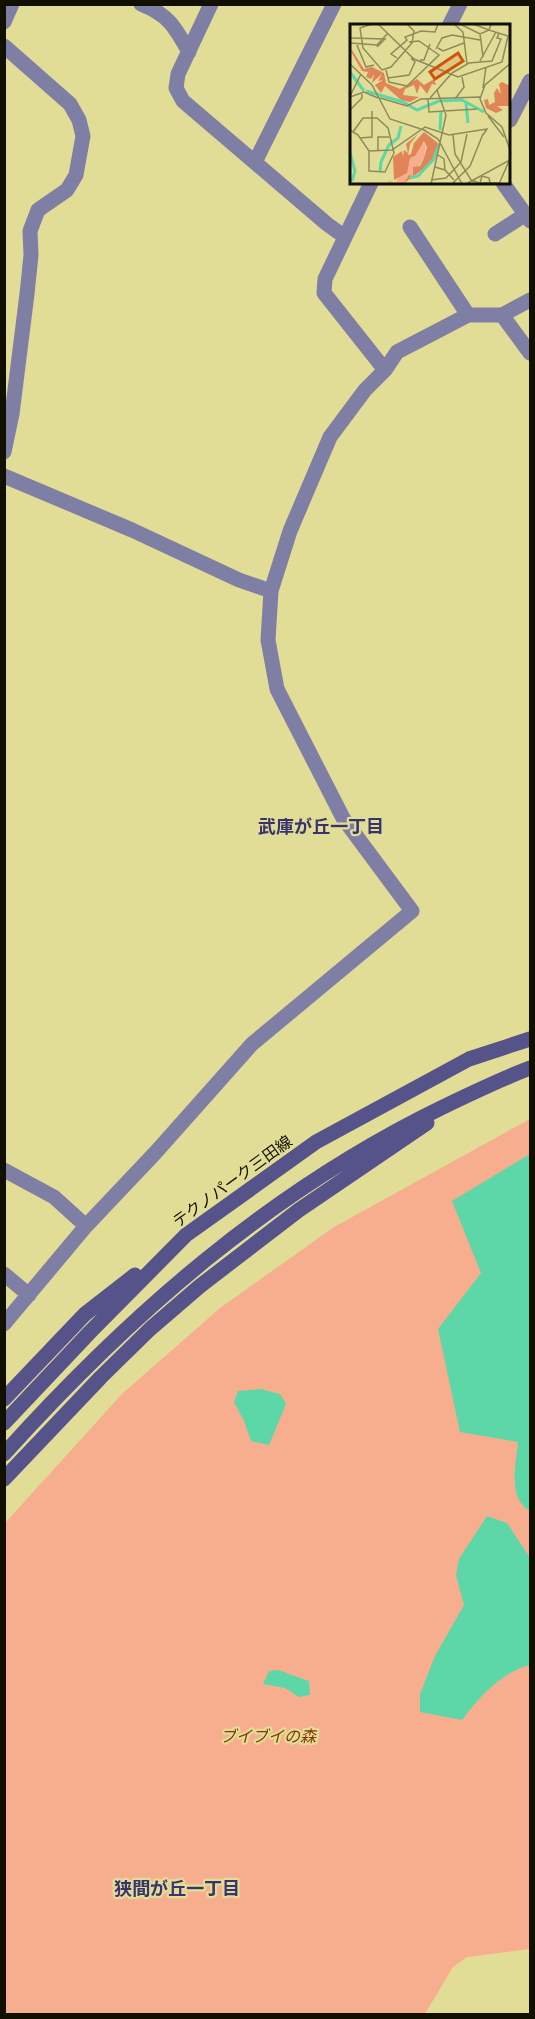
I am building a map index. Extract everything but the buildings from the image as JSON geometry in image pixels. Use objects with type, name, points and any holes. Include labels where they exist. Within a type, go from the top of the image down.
[{"type":"main road","name":"テクノパーク三田線","points":[[4,1423],[186,1235],[316,1142],[470,1059],[531,1039]]},
{"type":"main road","points":[[4,1454],[108,1346],[166,1292],[240,1232],[317,1178],[375,1142],[461,1098],[531,1068]]},
{"type":"main road","points":[[4,1479],[101,1377],[150,1329],[200,1286],[299,1210],[461,1098]]},
{"type":"main road","points":[[4,1399],[85,1314],[186,1235]]},
{"type":"street","points":[[4,22],[12,4]]},
{"type":"street","points":[[141,4],[161,13],[174,25],[189,52]]},
{"type":"street","points":[[212,4],[178,74],[176,88],[183,101],[345,237]]},
{"type":"street","points":[[255,162],[334,4]]},
{"type":"street","points":[[450,24],[460,4]]},
{"type":"street","points":[[4,46],[70,104],[79,120],[83,136],[76,175],[67,190],[38,210],[30,231],[31,255],[27,294],[12,414],[4,452]]},
{"type":"street","points":[[511,118],[531,81]]},
{"type":"street","points":[[371,184],[325,279],[324,293],[385,370]]},
{"type":"street","points":[[495,234],[528,217],[504,184]]},
{"type":"street","points":[[410,227],[468,315]]},
{"type":"street","points":[[4,1324],[86,1226],[156,1152],[252,1044],[412,911],[343,818],[277,689],[268,640],[271,591],[290,531],[330,437],[397,352],[468,315],[502,315],[531,300]]},
{"type":"street","points":[[502,315],[531,352]]},
{"type":"street","points":[[4,476],[132,530],[239,580],[271,591]]},
{"type":"street","points":[[4,1170],[54,1197],[86,1226]]},
{"type":"street","points":[[4,1274],[29,1295]]},
{"type":"green space","name":"ブイブイの森","points":[[530,1119],[530,1949],[467,1957],[453,1967],[425,2014],[5,2014],[5,1523],[122,1394],[220,1308],[334,1227]]},
{"type":"shaded area","points":[[530,1154],[530,1511],[518,1498],[516,1489],[515,1470],[518,1442],[460,1432],[438,1329],[481,1273],[452,1201]]},
{"type":"shaded area","points":[[261,1389],[280,1394],[286,1404],[269,1445],[251,1441],[234,1402],[238,1391]]},
{"type":"shaded area","points":[[487,1516],[507,1523],[530,1558],[530,1665],[510,1673],[492,1686],[462,1720],[420,1712],[420,1694],[435,1656],[464,1605],[456,1575],[459,1559]]},
{"type":"shaded area","points":[[278,1670],[309,1681],[310,1695],[299,1697],[285,1688],[263,1684],[269,1671]]},
{"type":"district","name":"武庫が丘一丁目","points":[[321,827]]},
{"type":"district","name":"狭間が丘一丁目","points":[[177,1889]]}]
